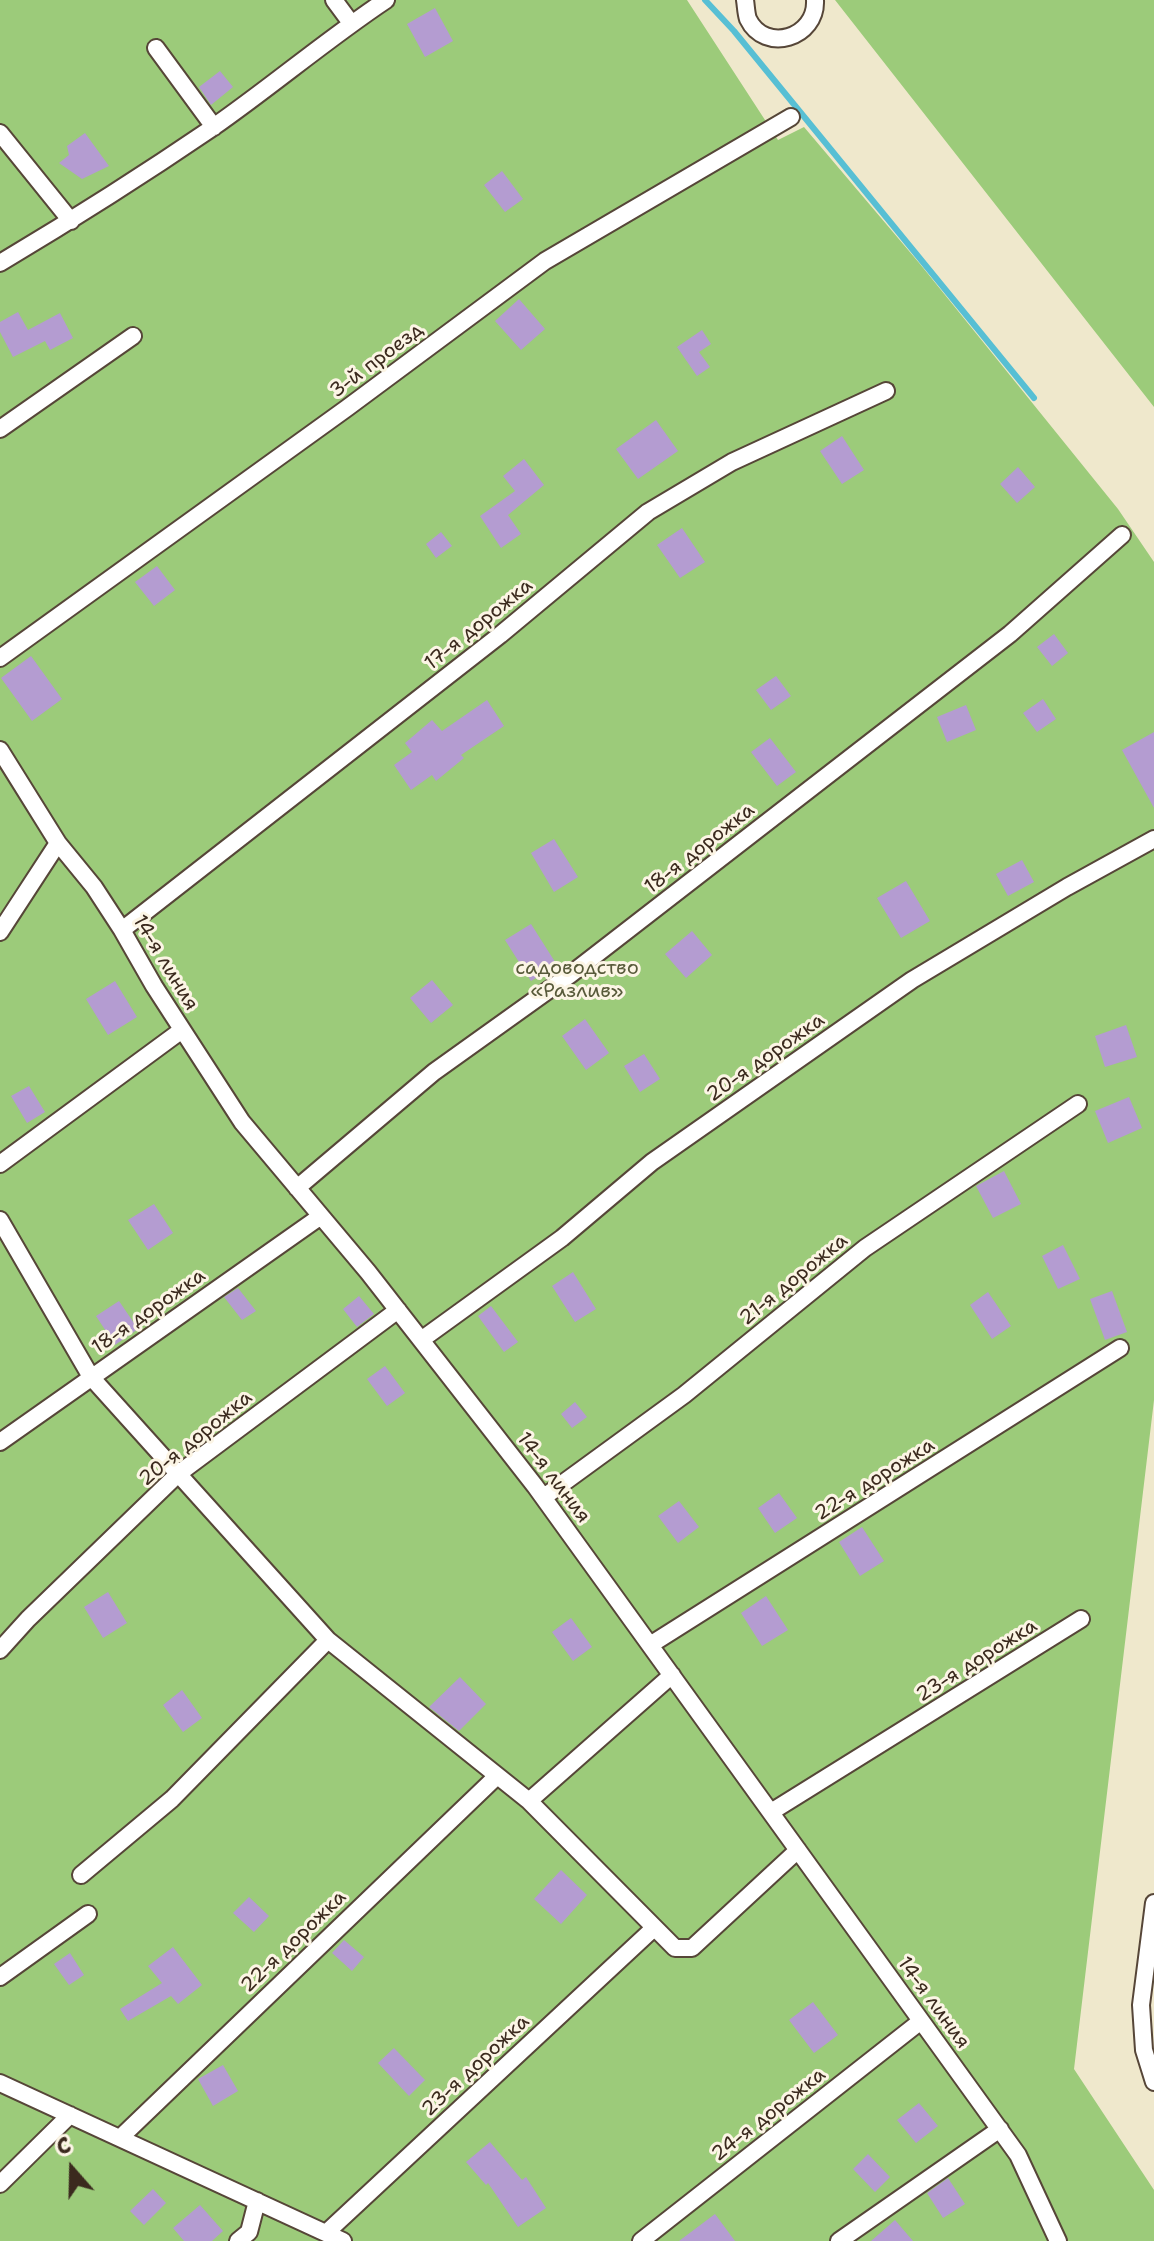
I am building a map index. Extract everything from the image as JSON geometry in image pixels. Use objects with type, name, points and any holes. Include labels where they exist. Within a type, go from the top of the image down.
[{"type":"street","points":[[334,0],[351,23]]},
{"type":"street","points":[[0,263],[71,221],[214,127],[386,0]]},
{"type":"street","points":[[745,0],[747,17],[754,28],[778,39],[792,37],[804,30],[812,18],[815,0]]},
{"type":"street","points":[[156,48],[214,127]]},
{"type":"street","name":"3-й проезд","points":[[0,658],[335,418],[545,261],[791,117]]},
{"type":"street","points":[[0,133],[71,221]]},
{"type":"street","points":[[0,429],[133,336]]},
{"type":"street","name":"17-я дорожка","points":[[122,930],[500,635],[648,512],[732,462],[886,391]]},
{"type":"street","name":"18-я дорожка","points":[[297,1188],[434,1072],[571,974],[1010,634],[1122,535]]},
{"type":"street","name":"14-я линия","points":[[0,750],[58,843],[94,887],[122,930],[242,1122],[398,1310],[544,1497],[1018,2155],[1058,2241]]},
{"type":"street","name":"20-я дорожка","points":[[421,1340],[562,1238],[652,1162],[912,980],[1154,839]]},
{"type":"street","points":[[0,932],[58,843]]},
{"type":"street","points":[[0,1164],[182,1030]]},
{"type":"street","name":"21-я дорожка","points":[[544,1497],[684,1395],[865,1248],[1078,1104]]},
{"type":"street","name":"18-я дорожка","points":[[0,1442],[321,1216]]},
{"type":"street","points":[[0,1220],[91,1377],[328,1640],[529,1801],[675,1948],[692,1948],[798,1850]]},
{"type":"street","name":"20-я дорожка","points":[[0,1650],[178,1474],[398,1310]]},
{"type":"street","name":"22-я дорожка","points":[[650,1645],[1120,1348]]},
{"type":"street","name":"23-я дорожка","points":[[771,1812],[1081,1619]]},
{"type":"street","points":[[81,1875],[172,1799],[328,1640]]},
{"type":"street","points":[[529,1801],[672,1675]]},
{"type":"street","name":"22-я дорожка","points":[[120,2138],[497,1776]]},
{"type":"street","points":[[1154,1903],[1141,2005],[1144,2050],[1154,2082]]},
{"type":"street","points":[[0,1977],[88,1914]]},
{"type":"street","name":"23-я дорожка","points":[[326,2233],[654,1928]]},
{"type":"street","name":"24-я дорожка","points":[[641,2241],[921,2021]]},
{"type":"street","points":[[0,2083],[343,2241]]},
{"type":"street","points":[[0,2184],[70,2115]]},
{"type":"street","points":[[839,2241],[1000,2129]]},
{"type":"street","points":[[238,2241],[249,2232],[257,2201]]},
{"type":"green space","name":"садоводство «Разлив»","points":[[0,0],[687,0],[778,140],[804,127],[920,264],[1118,509],[1154,562],[1154,1400],[1074,2069],[1154,2190],[1154,2241],[0,2241]]},
{"type":"green space","points":[[835,0],[1154,0],[1154,407]]},
{"type":"building","points":[[435,8],[453,41],[425,57],[407,24]]},
{"type":"building","points":[[220,71],[233,87],[211,105],[199,87]]},
{"type":"building","points":[[85,133],[109,166],[82,179],[59,163],[69,155],[67,146]]},
{"type":"building","points":[[502,171],[523,199],[505,212],[484,185]]},
{"type":"building","points":[[519,299],[545,329],[521,350],[495,321]]},
{"type":"building","points":[[18,312],[28,330],[60,313],[73,338],[50,350],[45,341],[13,357],[0,332],[0,322]]},
{"type":"building","points":[[702,330],[711,344],[699,352],[710,367],[697,376],[677,347]]},
{"type":"building","points":[[656,420],[678,451],[638,479],[616,449]]},
{"type":"building","points":[[842,436],[864,470],[842,484],[820,451]]},
{"type":"building","points":[[524,459],[544,485],[508,515],[521,534],[501,548],[480,516],[515,491],[503,476]]},
{"type":"building","points":[[1018,467],[1035,487],[1017,503],[1000,484]]},
{"type":"building","points":[[682,528],[705,562],[680,578],[657,545]]},
{"type":"building","points":[[441,532],[452,546],[436,558],[426,544]]},
{"type":"building","points":[[157,566],[175,590],[154,606],[135,582]]},
{"type":"building","points":[[1054,634],[1068,653],[1052,666],[1037,647]]},
{"type":"building","points":[[31,656],[62,699],[32,721],[1,678]]},
{"type":"building","points":[[776,676],[791,696],[771,710],[756,690]]},
{"type":"building","points":[[1043,699],[1056,719],[1037,732],[1023,713]]},
{"type":"building","points":[[487,700],[504,726],[461,755],[464,758],[436,781],[432,775],[411,790],[394,765],[412,752],[405,743],[432,720],[442,731]]},
{"type":"building","points":[[966,705],[976,730],[947,742],[937,717]]},
{"type":"building","points":[[1154,732],[1154,808],[1122,750]]},
{"type":"building","points":[[770,738],[796,772],[777,786],[751,752]]},
{"type":"building","points":[[554,839],[578,877],[554,892],[531,853]]},
{"type":"building","points":[[1022,860],[1034,882],[1008,896],[996,874]]},
{"type":"building","points":[[906,881],[930,921],[901,938],[877,898]]},
{"type":"building","points":[[531,924],[557,965],[531,981],[505,940]]},
{"type":"building","points":[[692,931],[712,955],[686,978],[665,954]]},
{"type":"building","points":[[432,980],[453,1005],[431,1023],[410,998]]},
{"type":"building","points":[[115,981],[137,1017],[108,1035],[86,999]]},
{"type":"building","points":[[585,1019],[609,1053],[586,1070],[562,1036]]},
{"type":"building","points":[[1126,1025],[1137,1057],[1105,1067],[1095,1036]]},
{"type":"building","points":[[644,1054],[660,1079],[640,1092],[624,1066]]},
{"type":"building","points":[[29,1086],[45,1112],[27,1123],[11,1096]]},
{"type":"building","points":[[1129,1097],[1142,1128],[1108,1143],[1095,1111]]},
{"type":"building","points":[[1004,1171],[1021,1204],[993,1218],[976,1186]]},
{"type":"building","points":[[154,1204],[173,1233],[148,1250],[128,1220]]},
{"type":"building","points":[[1063,1245],[1080,1279],[1058,1289],[1042,1256]]},
{"type":"building","points":[[573,1272],[596,1309],[575,1322],[552,1286]]},
{"type":"building","points":[[238,1288],[256,1311],[242,1320],[224,1297]]},
{"type":"building","points":[[1112,1291],[1127,1332],[1105,1340],[1090,1299]]},
{"type":"building","points":[[988,1292],[1011,1326],[992,1339],[970,1305]]},
{"type":"building","points":[[359,1296],[374,1314],[357,1327],[343,1309]]},
{"type":"building","points":[[119,1301],[138,1329],[115,1345],[96,1316]]},
{"type":"building","points":[[491,1306],[518,1342],[504,1352],[478,1316]]},
{"type":"building","points":[[385,1366],[405,1393],[387,1406],[367,1379]]},
{"type":"building","points":[[575,1402],[587,1417],[572,1428],[561,1414]]},
{"type":"building","points":[[779,1493],[797,1518],[775,1533],[758,1508]]},
{"type":"building","points":[[679,1501],[699,1527],[678,1543],[658,1516]]},
{"type":"building","points":[[862,1527],[884,1561],[860,1576],[839,1542]]},
{"type":"building","points":[[108,1592],[127,1623],[103,1638],[84,1607]]},
{"type":"building","points":[[766,1596],[788,1630],[762,1646],[741,1613]]},
{"type":"building","points":[[571,1618],[592,1647],[573,1661],[552,1632]]},
{"type":"building","points":[[460,1677],[486,1704],[459,1731],[429,1707]]},
{"type":"building","points":[[182,1690],[202,1718],[183,1732],[163,1705]]},
{"type":"building","points":[[561,1870],[587,1895],[561,1924],[534,1899]]},
{"type":"building","points":[[249,1897],[269,1916],[254,1932],[233,1913]]},
{"type":"building","points":[[344,1940],[364,1957],[352,1971],[332,1953]]},
{"type":"building","points":[[173,1947],[202,1985],[178,2004],[171,1996],[128,2021],[120,2009],[162,1983],[148,1966]]},
{"type":"building","points":[[70,1953],[84,1975],[69,1985],[54,1964]]},
{"type":"building","points":[[813,2002],[838,2035],[814,2053],[789,2020]]},
{"type":"building","points":[[394,2048],[425,2080],[409,2096],[378,2063]]},
{"type":"building","points":[[223,2065],[238,2091],[213,2106],[198,2079]]},
{"type":"building","points":[[919,2103],[938,2126],[916,2143],[897,2120]]},
{"type":"building","points":[[490,2142],[522,2180],[526,2177],[546,2208],[518,2227],[488,2183],[486,2185],[466,2162]]},
{"type":"building","points":[[868,2154],[890,2177],[875,2192],[853,2169]]},
{"type":"building","points":[[948,2178],[965,2204],[943,2218],[927,2193]]},
{"type":"building","points":[[153,2189],[166,2203],[144,2225],[130,2211]]},
{"type":"building","points":[[200,2205],[223,2231],[212,2241],[184,2241],[173,2228]]},
{"type":"building","points":[[715,2214],[735,2241],[679,2241]]},
{"type":"building","points":[[895,2220],[913,2241],[871,2241]]},
{"type":"waterway","points":[[705,0],[734,31],[1034,398]]}]
